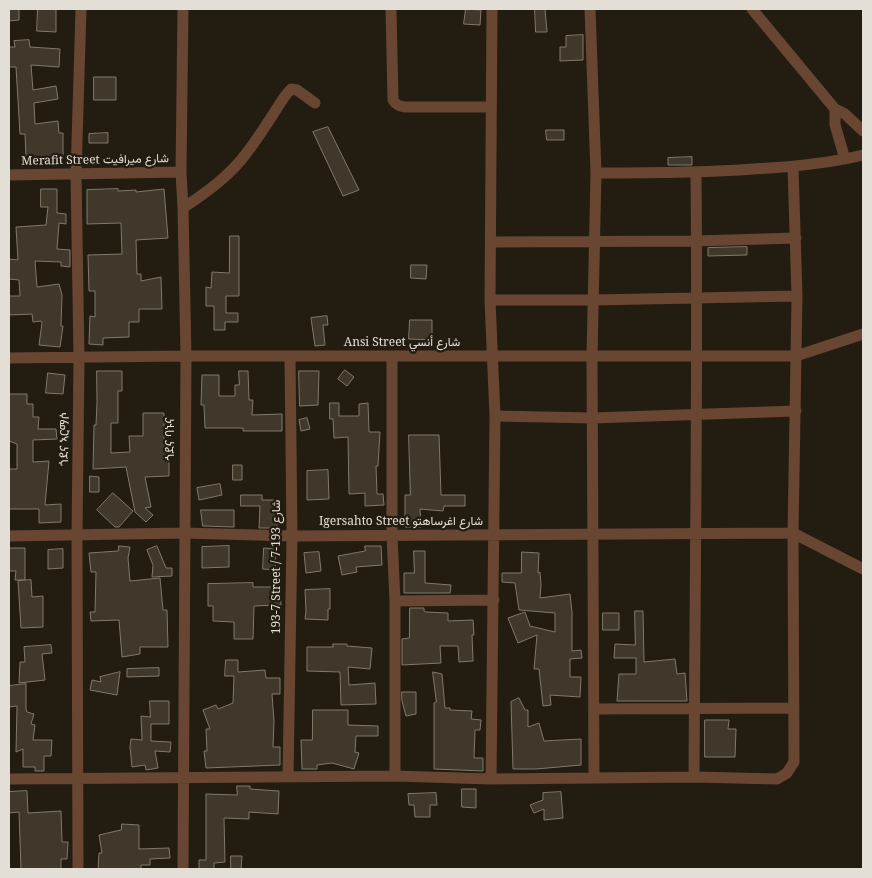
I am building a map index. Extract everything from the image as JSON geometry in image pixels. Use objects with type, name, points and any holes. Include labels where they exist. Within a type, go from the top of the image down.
[{"type":"street","name":"ጎደና ኣርማሶ","points":[[78,869],[77,536],[79,358],[76,175],[81,9]]},
{"type":"street","name":"ጎደና ባኑና","points":[[183,9],[181,172],[186,356],[182,777],[183,869]]},
{"type":"street","points":[[391,9],[393,100],[395,103],[405,107],[491,108]]},
{"type":"street","points":[[492,9],[490,300],[495,416],[492,779]]},
{"type":"street","points":[[590,9],[596,173],[592,356],[594,778]]},
{"type":"street","points":[[752,9],[835,109],[845,114],[863,131]]},
{"type":"street","points":[[183,208],[206,193],[228,174],[247,153],[291,89],[297,90],[315,103]]},
{"type":"street","points":[[835,109],[835,125],[845,159]]},
{"type":"street","points":[[596,173],[696,173],[793,167],[845,159],[863,154]]},
{"type":"street","points":[[9,779],[395,776],[492,779],[694,777],[777,779],[787,773],[794,762],[793,534],[797,296],[793,167]]},
{"type":"street","name":"Merafit Street شارع ميرافيت","points":[[9,174],[76,175],[181,172]]},
{"type":"street","points":[[694,777],[694,534],[698,355],[696,173]]},
{"type":"street","points":[[491,242],[696,241],[796,238]]},
{"type":"street","points":[[490,300],[797,296]]},
{"type":"street","name":"Ansi Street شارع أنسي","points":[[9,358],[186,356],[796,356],[863,334]]},
{"type":"street","name":"193-7 Street / شارع 193-7","points":[[288,777],[292,536],[290,356]]},
{"type":"street","points":[[392,356],[395,776]]},
{"type":"street","points":[[495,416],[593,418],[796,411]]},
{"type":"street","name":"Igersahto Street شارع اغرساهتو","points":[[9,536],[184,533],[292,536],[793,534]]},
{"type":"street","points":[[793,534],[861,565]]},
{"type":"street","points":[[395,600],[494,600]]},
{"type":"street","points":[[595,708],[794,708]]},
{"type":"building","points":[[9,9],[19,9],[19,20],[9,21]]},
{"type":"building","points":[[38,9],[56,9],[56,32],[37,31]]},
{"type":"building","points":[[466,9],[481,10],[480,25],[464,24]]},
{"type":"building","points":[[535,9],[545,9],[547,32],[536,32]]},
{"type":"building","points":[[583,35],[583,60],[560,61],[560,47],[566,47],[566,36]]},
{"type":"building","points":[[29,40],[30,47],[60,49],[59,67],[31,65],[33,90],[56,86],[58,99],[34,103],[35,124],[58,121],[59,133],[63,133],[63,157],[26,158],[25,134],[20,134],[16,67],[9,67],[9,47],[15,47],[14,41]]},
{"type":"building","points":[[94,77],[116,77],[116,100],[94,100]]},
{"type":"building","points":[[328,127],[359,190],[343,196],[313,132]]},
{"type":"building","points":[[546,130],[564,130],[564,140],[547,140]]},
{"type":"building","points":[[108,133],[108,143],[89,143],[89,134]]},
{"type":"building","points":[[692,157],[692,165],[668,165],[668,158]]},
{"type":"building","points":[[41,189],[57,189],[57,213],[66,214],[66,224],[59,223],[57,249],[70,250],[70,267],[61,266],[61,262],[35,261],[37,287],[59,284],[62,295],[61,326],[63,326],[60,347],[39,345],[42,323],[41,321],[33,322],[32,314],[9,315],[9,296],[20,296],[19,280],[9,279],[9,259],[18,260],[16,227],[46,225],[48,207],[41,207]]},
{"type":"building","points":[[118,189],[118,191],[136,190],[136,192],[164,189],[168,238],[136,240],[137,274],[141,274],[141,281],[161,277],[162,309],[139,309],[139,322],[129,322],[129,337],[103,338],[103,345],[89,344],[90,316],[95,317],[95,291],[89,291],[88,255],[122,254],[121,223],[87,224],[87,190]]},
{"type":"building","points":[[230,236],[239,236],[239,296],[226,296],[226,313],[238,313],[238,322],[225,322],[225,330],[214,330],[214,306],[206,306],[206,287],[211,288],[212,272],[229,273]]},
{"type":"building","points":[[747,247],[747,255],[708,256],[708,248]]},
{"type":"building","points":[[411,265],[427,265],[426,279],[411,278]]},
{"type":"building","points":[[327,316],[328,325],[323,325],[325,345],[315,346],[311,318]]},
{"type":"building","points":[[410,320],[432,320],[432,340],[409,339]]},
{"type":"building","points":[[345,370],[354,377],[347,386],[338,379]]},
{"type":"building","points":[[97,371],[122,371],[122,391],[118,391],[118,423],[111,423],[111,453],[130,452],[129,436],[143,436],[143,413],[164,413],[164,447],[172,447],[172,455],[169,455],[169,476],[145,477],[151,507],[145,508],[153,515],[146,522],[135,512],[126,467],[93,469]]},
{"type":"building","points":[[239,371],[248,371],[249,400],[253,400],[252,415],[282,414],[282,431],[243,431],[243,428],[205,428],[204,405],[201,405],[202,375],[219,375],[219,396],[235,396],[235,385],[239,385]]},
{"type":"building","points":[[299,371],[319,371],[318,405],[300,406]]},
{"type":"building","points":[[48,373],[65,375],[63,394],[46,393]]},
{"type":"building","points":[[9,394],[27,394],[27,404],[33,404],[33,417],[39,417],[38,429],[56,429],[57,439],[33,440],[33,462],[49,461],[45,505],[61,504],[61,522],[39,523],[39,509],[9,509],[9,469],[17,469],[17,444],[9,441]]},
{"type":"building","points":[[330,403],[339,403],[339,416],[359,416],[359,404],[368,403],[369,432],[380,432],[378,466],[376,466],[377,494],[383,494],[384,505],[365,506],[365,493],[349,494],[348,437],[334,438],[333,419],[330,419]]},
{"type":"building","points":[[307,418],[310,429],[301,431],[299,420]]},
{"type":"building","points":[[409,435],[439,435],[441,495],[465,495],[465,506],[444,506],[443,511],[420,509],[421,527],[405,527],[405,495],[410,495]]},
{"type":"building","points":[[233,465],[242,465],[242,480],[233,480]]},
{"type":"building","points":[[328,470],[329,499],[307,500],[307,471]]},
{"type":"building","points":[[90,476],[99,477],[99,492],[90,492]]},
{"type":"building","points":[[220,484],[222,495],[199,500],[197,488]]},
{"type":"building","points":[[113,493],[133,511],[119,527],[115,527],[97,510]]},
{"type":"building","points":[[241,495],[262,495],[262,500],[277,500],[277,528],[259,528],[260,506],[241,506]]},
{"type":"building","points":[[201,510],[234,510],[234,527],[203,526]]},
{"type":"building","points":[[119,546],[130,547],[128,558],[130,581],[160,578],[163,610],[167,610],[168,647],[140,647],[140,654],[122,657],[119,620],[91,621],[90,612],[95,612],[96,572],[91,572],[89,553],[118,551]]},
{"type":"building","points":[[157,546],[166,568],[172,568],[172,576],[152,577],[153,565],[147,550]]},
{"type":"building","points":[[229,546],[229,567],[202,568],[202,547]]},
{"type":"building","points":[[365,546],[381,546],[382,565],[356,567],[357,572],[342,575],[338,556],[365,551]]},
{"type":"building","points":[[9,548],[25,548],[25,580],[15,580],[16,571],[9,571]]},
{"type":"building","points":[[264,548],[276,549],[275,570],[263,569]]},
{"type":"building","points":[[63,549],[63,568],[48,569],[48,550]]},
{"type":"building","points":[[414,551],[425,551],[425,583],[451,585],[450,593],[404,593],[404,573],[414,573]]},
{"type":"building","points":[[319,552],[321,571],[306,573],[304,553]]},
{"type":"building","points":[[522,552],[539,553],[540,598],[570,594],[572,651],[581,650],[582,658],[570,659],[570,677],[581,677],[580,697],[550,695],[551,705],[543,706],[539,669],[534,669],[537,635],[518,643],[508,618],[525,612],[530,626],[555,632],[555,613],[519,610],[515,583],[502,582],[502,573],[521,573]]},
{"type":"building","points":[[31,580],[32,597],[43,596],[43,627],[21,628],[18,581]]},
{"type":"building","points":[[253,583],[253,587],[280,587],[281,605],[254,606],[253,639],[234,639],[234,622],[213,621],[213,606],[208,606],[208,584]]},
{"type":"building","points":[[330,589],[328,620],[305,619],[305,590]]},
{"type":"building","points":[[410,608],[424,608],[426,612],[448,613],[448,621],[473,620],[473,661],[459,662],[458,646],[440,646],[441,663],[402,665],[402,639],[409,638]]},
{"type":"building","points":[[635,611],[643,611],[644,662],[675,659],[677,674],[685,673],[687,701],[617,701],[619,674],[636,674],[636,658],[614,658],[615,644],[635,645]]},
{"type":"building","points":[[603,613],[619,613],[619,630],[603,630]]},
{"type":"building","points":[[333,644],[372,648],[370,669],[348,667],[349,685],[375,683],[376,704],[341,705],[340,672],[307,671],[307,647],[333,647]]},
{"type":"building","points":[[51,645],[52,653],[42,654],[45,680],[19,683],[20,662],[25,662],[24,647]]},
{"type":"building","points":[[226,660],[238,660],[238,672],[265,670],[266,678],[280,678],[280,694],[272,694],[273,747],[280,747],[280,765],[206,768],[204,751],[207,751],[206,729],[210,729],[203,710],[216,705],[218,709],[233,703],[234,676],[225,676]]},
{"type":"building","points":[[159,668],[159,676],[127,677],[127,669]]},
{"type":"building","points":[[120,672],[117,695],[90,690],[92,680],[101,682],[100,677]]},
{"type":"building","points":[[433,672],[442,674],[445,708],[472,711],[471,719],[481,720],[480,730],[475,730],[474,758],[483,758],[483,771],[434,769],[434,703],[436,702]]},
{"type":"building","points":[[26,684],[26,709],[27,712],[34,714],[31,724],[35,725],[33,740],[52,740],[51,756],[44,756],[44,771],[35,771],[35,767],[23,767],[23,749],[16,752],[17,706],[9,707],[9,686]]},
{"type":"building","points":[[402,692],[416,692],[416,714],[406,716]]},
{"type":"building","points":[[519,698],[525,710],[528,710],[528,727],[539,723],[544,741],[581,739],[581,765],[513,769],[511,702]]},
{"type":"building","points":[[150,701],[169,701],[169,724],[151,724],[151,741],[171,742],[170,752],[155,751],[158,768],[146,770],[145,765],[132,767],[130,747],[131,739],[142,740],[141,716],[150,717]]},
{"type":"building","points":[[313,710],[348,710],[348,725],[378,726],[378,736],[356,736],[355,752],[359,753],[354,769],[332,763],[317,765],[317,769],[302,769],[301,740],[312,740]]},
{"type":"building","points":[[705,720],[729,720],[728,729],[736,729],[735,757],[705,757]]},
{"type":"building","points":[[237,786],[250,786],[250,789],[279,791],[278,814],[249,812],[249,819],[224,818],[225,862],[214,863],[214,869],[199,869],[199,860],[206,860],[206,794],[237,795]]},
{"type":"building","points":[[462,789],[476,789],[476,808],[462,807]]},
{"type":"building","points":[[27,791],[28,813],[61,811],[62,842],[68,842],[67,859],[61,859],[61,869],[21,869],[19,812],[9,813],[9,792]]},
{"type":"building","points":[[561,792],[563,818],[544,820],[544,809],[534,813],[530,805],[543,800],[543,793]]},
{"type":"building","points":[[436,793],[437,805],[430,805],[430,817],[415,817],[414,805],[409,805],[408,794]]},
{"type":"building","points":[[122,824],[139,825],[139,849],[169,848],[170,858],[150,859],[150,865],[141,865],[141,869],[98,869],[99,853],[102,853],[99,835],[121,830]]},
{"type":"building","points":[[231,856],[242,856],[241,869],[231,869]]}]
